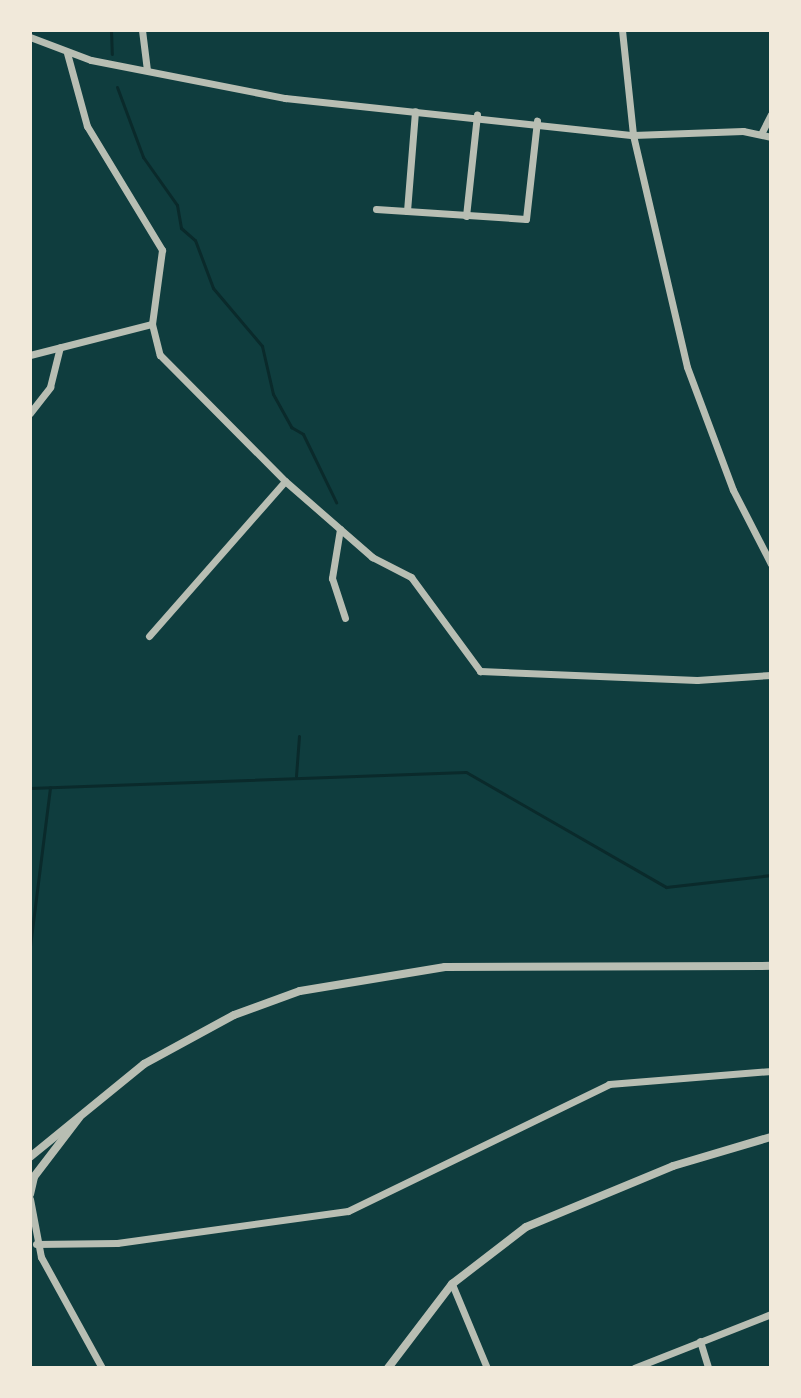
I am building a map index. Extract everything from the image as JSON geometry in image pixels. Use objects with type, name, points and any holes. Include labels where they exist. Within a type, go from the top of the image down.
[{"type":"street","points":[[142,30],[147,70]]},
{"type":"street","points":[[622,30],[633,135],[687,367],[733,490],[771,564]]},
{"type":"street","points":[[30,37],[67,53],[285,98],[537,121],[633,135],[761,134],[771,137]]},
{"type":"street","points":[[67,53],[87,126],[162,250],[152,324],[169,365],[285,481],[340,529],[411,577],[480,671],[697,680],[771,675]]},
{"type":"street","points":[[407,211],[415,111]]},
{"type":"street","points":[[761,134],[771,114]]},
{"type":"street","points":[[466,216],[477,115]]},
{"type":"street","points":[[376,209],[466,216],[529,215],[537,121]]},
{"type":"street","points":[[30,355],[152,324]]},
{"type":"street","points":[[30,413],[50,387],[60,347]]},
{"type":"street","points":[[149,636],[285,481]]},
{"type":"street","points":[[340,529],[332,578],[345,618]]},
{"type":"street","points":[[30,1157],[89,1105],[201,1031],[332,983],[481,965],[771,966]]},
{"type":"street","points":[[33,1242],[117,1243],[348,1211],[577,1096],[641,1079],[771,1071]]},
{"type":"street","points":[[89,1105],[32,1179],[30,1196],[33,1242],[102,1368]]},
{"type":"street","points":[[388,1368],[452,1284],[564,1206],[771,1137]]},
{"type":"street","points":[[452,1284],[487,1368]]},
{"type":"street","points":[[634,1368],[771,1314]]},
{"type":"street","points":[[700,1341],[708,1368]]},
{"type":"waterway","points":[[111,30],[112,54]]},
{"type":"waterway","points":[[117,87],[143,157],[177,205],[181,228],[195,240],[213,288],[262,346],[273,394],[291,427],[303,434],[336,502]]},
{"type":"waterway","points":[[296,776],[299,736]]},
{"type":"waterway","points":[[30,788],[466,772],[666,887],[771,875]]},
{"type":"waterway","points":[[30,946],[50,787]]}]
